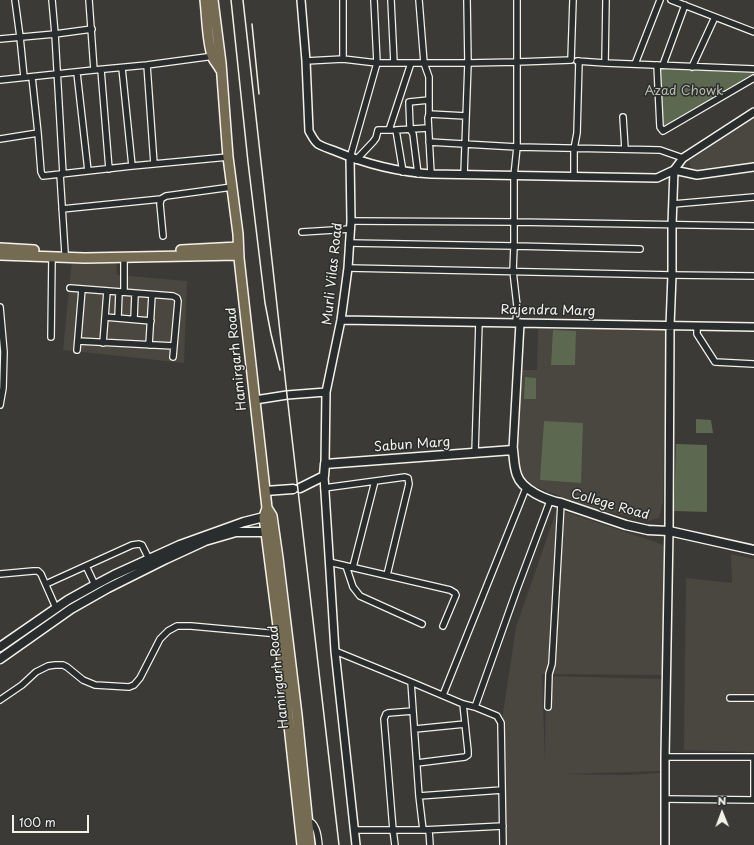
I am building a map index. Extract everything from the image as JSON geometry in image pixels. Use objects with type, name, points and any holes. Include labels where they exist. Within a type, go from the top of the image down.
[{"type":"main road","points":[[205,0],[209,41],[216,56]]},
{"type":"main road","points":[[213,0],[216,56]]},
{"type":"main road","name":"Hamirgarh Road","points":[[216,56],[216,64],[221,70],[228,157],[268,517],[287,632],[303,821],[302,845]]},
{"type":"main road","points":[[0,248],[84,255],[239,251]]},
{"type":"main road","points":[[0,255],[124,258],[239,251]]},
{"type":"main road","points":[[513,450],[517,476],[526,488]]},
{"type":"main road","name":"Sabun Marg","points":[[324,464],[513,450]]},
{"type":"main road","points":[[265,491],[297,489],[324,476],[324,464]]},
{"type":"main road","name":"College Road","points":[[526,488],[550,501],[561,503],[626,525],[648,530],[669,531],[754,550]]},
{"type":"main road","points":[[0,647],[68,600],[95,585],[180,545],[215,532],[268,517]]},
{"type":"main road","points":[[0,659],[71,609],[108,588],[166,559],[205,541],[236,532],[270,531]]},
{"type":"main road","name":"Hamirgarh Road","points":[[270,531],[279,634],[303,821],[310,845]]},
{"type":"street","points":[[15,0],[24,78]]},
{"type":"street","points":[[52,0],[55,34],[65,253]]},
{"type":"street","points":[[89,0],[94,70]]},
{"type":"street","points":[[301,0],[306,61],[309,131],[313,139],[318,144],[353,159],[374,165],[418,174],[657,178],[674,170],[683,158],[754,112]]},
{"type":"street","points":[[343,0],[343,59]]},
{"type":"street","points":[[353,159],[377,63],[374,0]]},
{"type":"street","points":[[392,0],[394,63]]},
{"type":"street","points":[[419,0],[424,63],[429,77],[428,128],[431,174]]},
{"type":"street","points":[[464,175],[468,63],[467,0]]},
{"type":"street","points":[[513,450],[518,323],[513,271],[514,176],[517,147],[517,0]]},
{"type":"street","points":[[572,60],[573,0]]},
{"type":"street","points":[[605,63],[606,0]]},
{"type":"street","points":[[635,64],[660,0]]},
{"type":"street","points":[[671,0],[754,32]]},
{"type":"street","points":[[685,5],[660,65],[660,127],[663,131],[754,78]]},
{"type":"street","points":[[692,67],[715,17]]},
{"type":"street","points":[[0,39],[92,29]]},
{"type":"street","points":[[0,80],[122,68],[216,56]]},
{"type":"street","points":[[306,61],[343,59],[377,63],[468,63],[572,60],[605,63],[754,69]]},
{"type":"street","points":[[574,177],[574,149],[577,133],[579,61]]},
{"type":"street","points":[[388,130],[411,63]]},
{"type":"street","points":[[147,65],[154,164]]},
{"type":"street","points":[[122,68],[132,166]]},
{"type":"street","points":[[101,70],[109,169]]},
{"type":"street","points":[[77,72],[88,171]]},
{"type":"street","points":[[32,77],[41,172],[43,176],[228,157]]},
{"type":"street","points":[[418,174],[413,134],[410,129],[409,102],[429,100]]},
{"type":"street","points":[[429,114],[466,116]]},
{"type":"street","points":[[623,118],[625,149]]},
{"type":"street","points":[[353,159],[373,142],[376,138],[378,130],[428,128]]},
{"type":"street","points":[[396,130],[404,172]]},
{"type":"street","points":[[0,139],[38,133]]},
{"type":"street","points":[[429,142],[466,145],[574,149],[660,150],[683,158]]},
{"type":"street","name":"Murli Vilas Road","points":[[324,464],[326,392],[341,320],[348,268],[353,159]]},
{"type":"street","points":[[674,170],[697,175],[754,167]]},
{"type":"street","points":[[665,845],[670,326],[674,170]]},
{"type":"street","points":[[62,209],[161,199],[166,196],[232,187]]},
{"type":"street","points":[[673,204],[754,197]]},
{"type":"street","points":[[161,199],[160,204],[163,236]]},
{"type":"street","points":[[351,220],[754,226]]},
{"type":"street","points":[[302,232],[350,229]]},
{"type":"street","points":[[349,243],[640,249]]},
{"type":"street","points":[[51,337],[52,257]]},
{"type":"street","points":[[118,318],[122,292],[124,258]]},
{"type":"street","points":[[348,268],[754,276]]},
{"type":"street","points":[[70,288],[173,296],[177,298],[174,357]]},
{"type":"street","points":[[77,350],[82,289]]},
{"type":"street","points":[[103,343],[107,291]]},
{"type":"street","points":[[134,319],[135,294]]},
{"type":"street","points":[[149,345],[152,295]]},
{"type":"street","points":[[0,307],[1,344],[4,352],[0,405]]},
{"type":"street","points":[[105,317],[151,321]]},
{"type":"street","name":"Rajendra Marg","points":[[341,320],[754,327]]},
{"type":"street","points":[[475,453],[479,322]]},
{"type":"street","points":[[697,326],[697,334],[715,362],[754,364]]},
{"type":"street","points":[[78,341],[174,346]]},
{"type":"street","points":[[255,400],[287,395],[326,392]]},
{"type":"street","points":[[324,476],[335,651],[356,845]]},
{"type":"street","points":[[324,488],[405,477],[408,478],[409,484],[388,575]]},
{"type":"street","points":[[353,568],[375,481]]},
{"type":"street","points":[[443,695],[526,488]]},
{"type":"street","points":[[475,707],[550,501]]},
{"type":"street","points":[[548,708],[549,674],[552,664],[561,503]]},
{"type":"street","points":[[46,584],[132,545],[142,545],[149,559]]},
{"type":"street","points":[[329,562],[450,590],[456,595],[443,626]]},
{"type":"street","points":[[86,566],[95,585]]},
{"type":"street","points":[[346,566],[353,587],[360,596],[422,624]]},
{"type":"street","points":[[0,574],[38,571],[46,584],[56,608]]},
{"type":"street","points":[[0,700],[22,685],[36,672],[48,666],[55,665],[63,665],[67,667],[83,680],[95,686],[129,687],[134,685],[140,678],[160,639],[168,631],[177,626],[279,634]]},
{"type":"street","points":[[335,651],[463,704],[498,716],[501,723],[503,845]]},
{"type":"street","points":[[411,682],[419,796],[423,830]]},
{"type":"street","points":[[730,698],[754,698]]},
{"type":"street","points":[[417,763],[465,757],[468,755],[463,704]]},
{"type":"street","points":[[395,845],[384,719],[388,713],[413,711]]},
{"type":"street","points":[[415,729],[465,724]]},
{"type":"street","points":[[665,757],[754,757],[754,799],[665,800]]},
{"type":"street","points":[[419,796],[502,790]]},
{"type":"street","points":[[303,821],[311,821],[314,825],[318,832],[319,845]]},
{"type":"street","points":[[355,830],[429,830],[503,826]]},
{"type":"street","points":[[429,830],[430,845]]},
{"type":"shaded area","points":[[754,117],[754,162],[692,170],[689,161]]},
{"type":"shaded area","points":[[72,259],[116,261],[117,275],[187,281],[184,363],[63,350]]},
{"type":"shaded area","points":[[538,329],[666,330],[663,502],[659,518],[648,521],[587,507],[532,485],[520,472],[515,451],[514,370],[537,370]]},
{"type":"shaded area","points":[[557,509],[664,545],[662,675],[542,674],[545,760],[546,676],[663,679],[660,771],[563,774],[626,775],[660,773],[660,845],[506,845],[505,750],[502,720],[516,627]]},
{"type":"shaded area","points":[[731,554],[754,559],[754,752],[684,750],[686,578],[732,583]]},
{"type":"green space","name":"Azad Chowk","points":[[659,69],[754,73],[754,75],[663,129]]},
{"type":"green space","points":[[553,330],[576,331],[575,365],[551,365]]},
{"type":"green space","points":[[525,377],[536,378],[536,399],[524,399]]},
{"type":"green space","points":[[696,419],[711,420],[713,433],[696,433]]},
{"type":"green space","points":[[544,421],[583,423],[581,483],[540,480]]},
{"type":"green space","points":[[676,444],[707,445],[707,512],[674,511]]},
{"type":"railway","points":[[231,0],[265,303],[280,370]]},
{"type":"railway","points":[[243,0],[339,845]]},
{"type":"railway","points":[[252,24],[259,94]]}]
